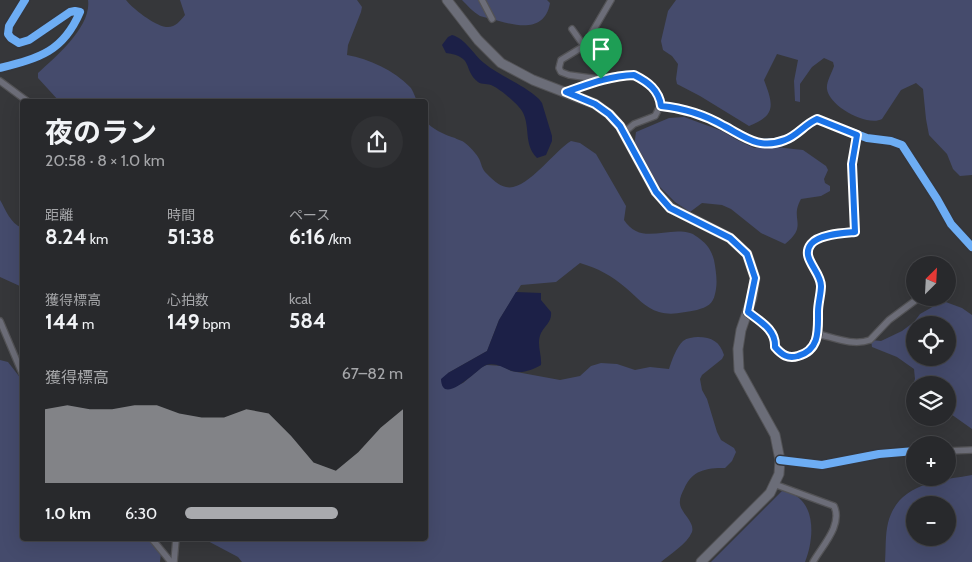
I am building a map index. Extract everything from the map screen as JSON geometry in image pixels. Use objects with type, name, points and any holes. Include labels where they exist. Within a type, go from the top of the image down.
[{"type":"main road","points":[[447,0],[478,40],[501,63],[533,80],[595,104],[609,114],[620,126],[656,192],[670,208],[730,238],[747,254],[755,278],[748,312],[741,330],[738,349],[739,370],[775,435],[780,460],[779,474],[770,493],[701,562]]},
{"type":"street","points":[[0,68],[44,54],[56,46],[74,28],[80,12],[70,12],[29,40],[19,42],[8,34],[9,26],[25,0]]},
{"type":"street","points":[[482,0],[492,19]]},
{"type":"street","points":[[601,79],[569,75],[561,72],[559,68],[561,60],[584,46],[611,0]]},
{"type":"street","points":[[572,29],[584,46]]},
{"type":"street","points":[[566,92],[615,76],[634,75],[647,81],[657,93],[661,106],[655,116],[634,124],[627,130],[620,126]]},
{"type":"street","points":[[0,80],[24,99]]},
{"type":"street","points":[[661,106],[673,107],[705,117],[754,142],[765,144],[793,137],[807,123],[817,119],[867,138],[891,140],[902,145],[951,224],[972,247]]},
{"type":"street","points":[[748,312],[773,333],[776,339],[775,347],[780,354],[790,358],[810,351],[818,334],[821,285],[820,276],[809,259],[808,254],[811,244],[816,240],[826,236],[855,232],[852,164],[857,135]]},
{"type":"street","points":[[818,334],[856,343],[867,342],[889,320],[908,306]]},
{"type":"street","points":[[0,321],[20,368]]},
{"type":"street","points":[[956,451],[972,450]]},
{"type":"street","points":[[780,460],[822,465],[879,454],[906,452]]},
{"type":"street","points":[[774,484],[834,506],[836,510],[837,516],[832,532],[813,562]]},
{"type":"street","points":[[154,541],[173,562]]},
{"type":"street","points":[[173,562],[176,541]]},
{"type":"shaded area","points":[[88,0],[126,0],[150,20],[161,26],[169,27],[177,24],[185,15],[180,0],[357,0],[362,7],[348,45],[347,55],[364,59],[389,70],[411,88],[416,99],[57,99],[38,78],[38,73],[63,50],[79,30],[88,10]]},
{"type":"shaded area","points":[[462,0],[547,0],[550,3],[547,12],[537,23],[516,25],[480,16]]},
{"type":"shaded area","points":[[676,0],[972,0],[972,175],[960,176],[953,169],[947,154],[929,135],[923,89],[916,83],[901,90],[882,119],[875,121],[867,120],[859,118],[841,108],[829,95],[827,89],[828,80],[834,66],[833,62],[824,58],[812,67],[800,84],[800,102],[795,101],[794,81],[798,60],[777,54],[764,80],[771,102],[770,108],[764,118],[749,126],[677,84],[678,64],[672,56],[663,50],[661,41],[668,11]]},
{"type":"shaded area","points":[[452,35],[461,40],[491,68],[539,99],[542,103],[552,136],[552,141],[546,155],[537,158],[533,153],[528,141],[525,117],[517,105],[491,85],[478,82],[470,73],[467,64],[461,57],[446,53],[442,45]]},
{"type":"shaded area","points":[[684,117],[725,132],[754,148],[775,147],[803,150],[826,166],[828,170],[824,179],[825,183],[830,186],[830,191],[821,196],[801,199],[797,212],[796,232],[785,244],[761,233],[731,209],[722,205],[702,203],[690,212],[675,202],[652,179],[634,147],[636,132],[669,118]]},
{"type":"shaded area","points":[[428,123],[438,131],[467,144],[477,155],[485,172],[496,182],[506,187],[514,187],[531,177],[571,141],[580,143],[596,154],[626,206],[624,220],[631,228],[646,234],[681,231],[690,233],[703,241],[707,246],[714,260],[717,281],[713,300],[704,308],[669,314],[659,312],[645,305],[610,276],[580,263],[556,282],[521,285],[499,320],[487,351],[448,373],[449,389],[463,383],[487,365],[502,366],[511,371],[560,380],[580,376],[591,366],[601,363],[617,364],[635,370],[650,367],[669,369],[676,351],[685,340],[692,337],[703,337],[715,341],[724,355],[722,359],[702,375],[700,379],[702,390],[721,440],[734,448],[736,452],[732,461],[725,468],[700,471],[687,483],[680,502],[692,525],[692,532],[682,545],[661,562],[242,562],[238,557],[208,541],[428,541]]},
{"type":"shaded area","points":[[0,200],[11,220],[20,227],[20,286],[0,277]]},
{"type":"shaded area","points":[[516,292],[541,293],[541,300],[551,312],[549,321],[540,337],[541,365],[531,370],[519,372],[490,364],[454,388],[447,389],[443,387],[441,379],[448,373],[487,351],[499,320]]},
{"type":"shaded area","points":[[934,306],[956,306],[972,315],[972,429],[956,418],[956,376],[915,376],[914,369],[910,366],[956,366],[956,316],[918,316]]},
{"type":"shaded area","points":[[906,328],[906,363],[897,357],[872,347],[871,340],[881,341]]},
{"type":"shaded area","points":[[0,360],[8,362],[20,377],[20,541],[151,541],[161,553],[160,562],[0,562]]},
{"type":"shaded area","points":[[972,475],[972,562],[885,562],[888,523],[893,510],[901,499],[921,486],[956,486],[956,478]]},
{"type":"shaded area","points":[[782,491],[793,494],[802,501],[807,509],[810,519],[811,541],[805,562],[711,562]]},
{"type":"cycle path","points":[[0,68],[27,61],[58,45],[66,36],[80,12],[70,12],[29,40],[19,43],[8,34],[9,26],[25,0]]},
{"type":"cycle path","points":[[661,106],[677,108],[701,115],[745,138],[757,142],[772,143],[781,141],[796,134],[817,119],[867,138],[891,141],[902,145],[951,224],[972,247]]},
{"type":"cycle path","points":[[748,312],[767,327],[773,336],[775,347],[785,356],[798,356],[805,353],[814,344],[817,332],[821,286],[808,254],[809,249],[820,238],[855,232],[852,164],[857,135]]},
{"type":"cycle path","points":[[780,460],[822,465],[879,454],[906,452]]},
{"type":"route","points":[[634,75],[647,81],[657,93],[661,106],[673,107],[705,117],[754,142],[765,144],[783,141],[793,137],[807,123],[817,119],[857,135],[852,164],[855,232],[826,236],[816,240],[811,244],[808,254],[813,268],[820,276],[821,285],[818,334],[815,344],[810,351],[790,358],[780,354],[775,347],[776,339],[773,333],[748,312],[755,278],[747,254],[730,238],[670,208],[656,192],[620,126],[609,114],[595,104],[566,92],[601,79],[634,75]]}]
